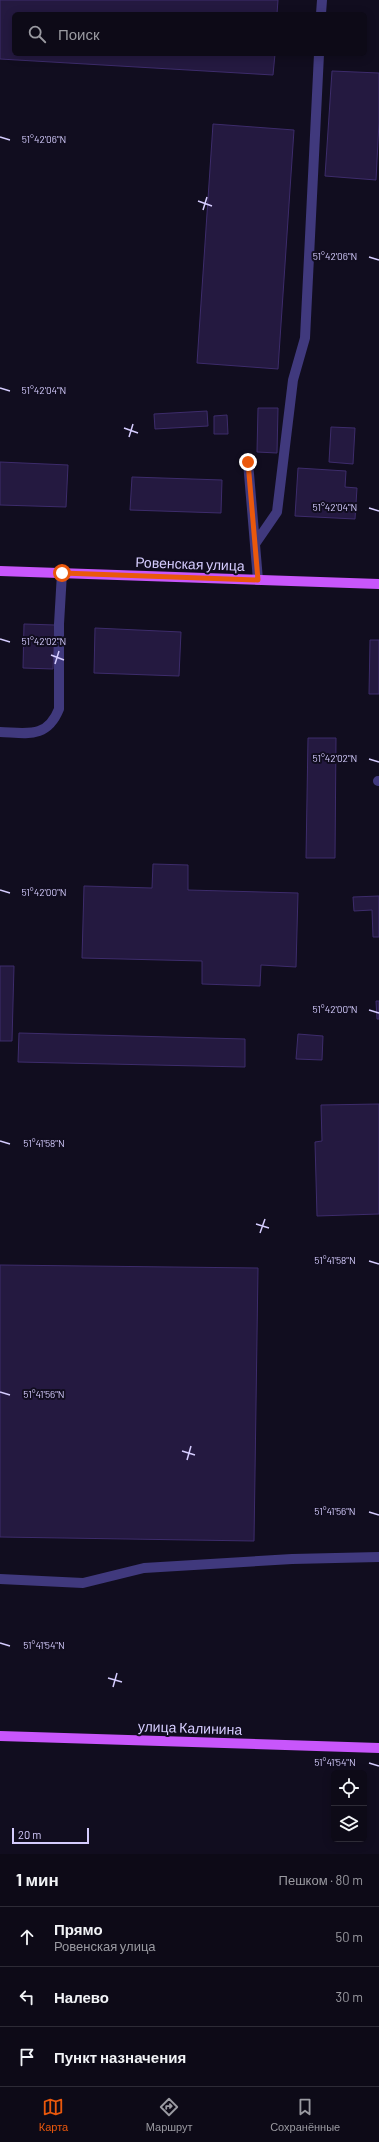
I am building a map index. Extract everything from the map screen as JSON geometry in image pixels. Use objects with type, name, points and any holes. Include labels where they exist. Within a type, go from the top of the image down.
[{"type":"main road","name":"Ровенская улица","points":[[0,571],[379,584]]},
{"type":"main road","name":"улица Калинина","points":[[0,1736],[379,1748]]},
{"type":"lane","points":[[321,12],[322,0]]},
{"type":"lane","points":[[255,544],[276,512],[293,380],[305,338],[319,56]]},
{"type":"lane","points":[[248,462],[258,580]]},
{"type":"lane","points":[[0,732],[35,733],[46,728],[54,720],[59,709],[59,624],[62,573]]},
{"type":"lane","points":[[0,1579],[82,1583],[144,1568],[292,1559],[379,1557]]},
{"type":"building","points":[[0,0],[278,0],[277,12],[12,12],[12,56],[275,56],[273,75],[0,59]]},
{"type":"building","points":[[332,71],[379,73],[379,122],[376,180],[325,176]]},
{"type":"building","points":[[213,124],[294,130],[278,369],[197,363]]},
{"type":"building","points":[[258,408],[278,408],[277,453],[257,452]]},
{"type":"building","points":[[207,411],[208,426],[155,429],[154,414]]},
{"type":"building","points":[[227,415],[228,434],[214,434],[214,416]]},
{"type":"building","points":[[331,427],[355,428],[353,464],[329,462]]},
{"type":"building","points":[[0,462],[68,465],[66,507],[0,505]]},
{"type":"building","points":[[298,468],[346,471],[345,487],[357,488],[355,519],[295,516]]},
{"type":"building","points":[[132,477],[222,480],[221,513],[130,510]]},
{"type":"building","points":[[24,624],[55,625],[53,669],[23,668]]},
{"type":"building","points":[[95,628],[181,632],[179,676],[94,673]]},
{"type":"building","points":[[370,640],[379,640],[379,694],[369,694]]},
{"type":"building","points":[[308,738],[336,738],[335,858],[306,858]]},
{"type":"building","points":[[153,864],[188,865],[188,890],[298,893],[296,967],[261,965],[260,986],[202,984],[202,961],[82,958],[84,886],[152,888]]},
{"type":"building","points":[[379,896],[379,937],[373,937],[372,910],[354,911],[353,897]]},
{"type":"building","points":[[0,966],[14,966],[12,1041],[0,1041]]},
{"type":"building","points":[[376,1001],[379,1001],[379,1019],[377,1019]]},
{"type":"building","points":[[19,1033],[245,1039],[245,1067],[18,1062]]},
{"type":"building","points":[[298,1034],[323,1036],[322,1060],[296,1059]]},
{"type":"building","points":[[379,1104],[379,1214],[317,1216],[315,1142],[322,1141],[321,1105]]},
{"type":"building","points":[[0,1265],[258,1268],[254,1541],[0,1537]]},
{"type":"route","points":[[62,573],[258,580],[248,462]]}]
